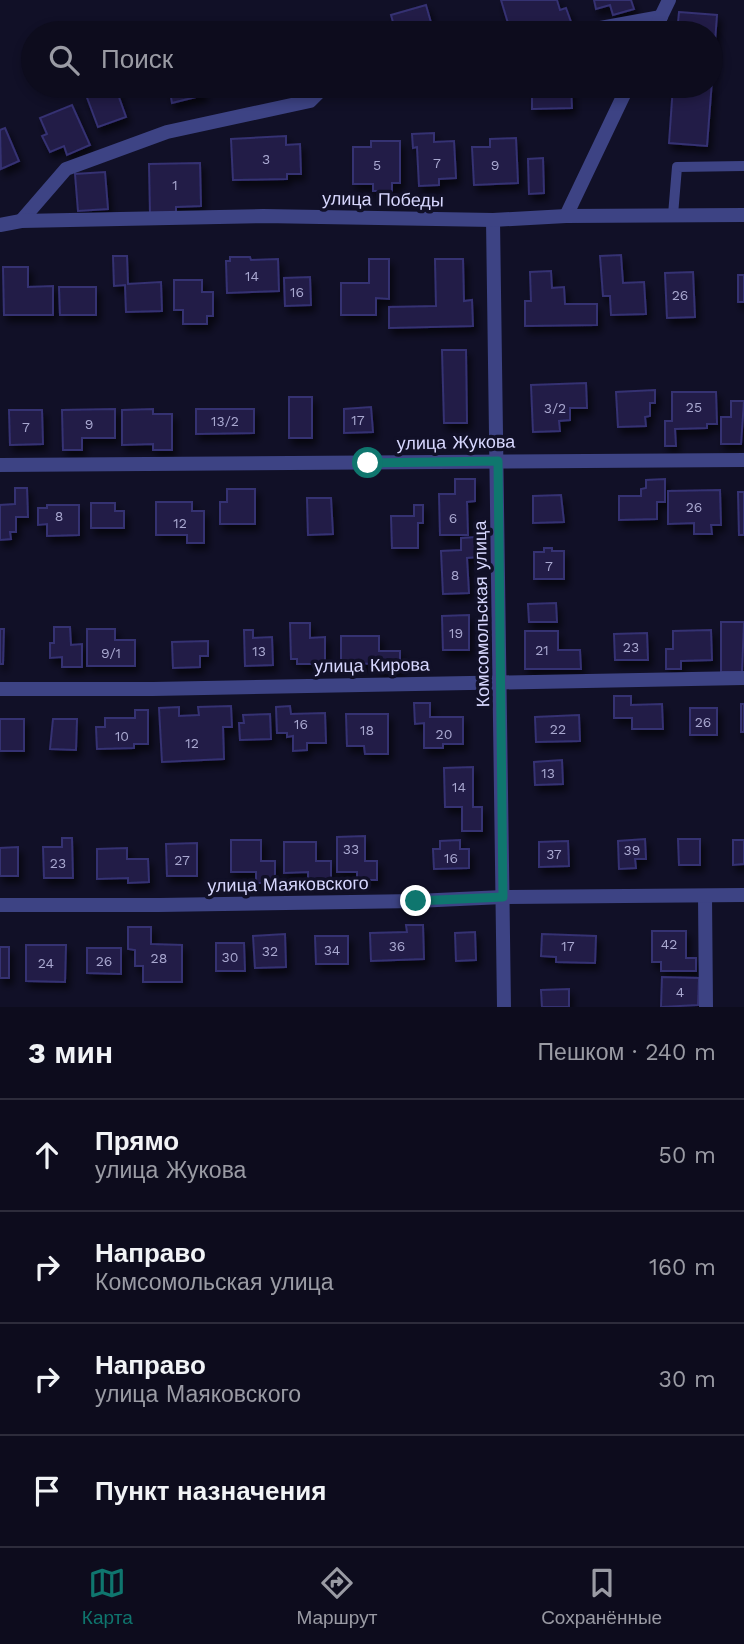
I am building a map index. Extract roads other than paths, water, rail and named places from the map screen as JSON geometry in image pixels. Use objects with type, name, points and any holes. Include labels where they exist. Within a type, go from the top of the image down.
[{"type":"street","points":[[659,21],[669,0]]},
{"type":"street","points":[[639,21],[661,17]]},
{"type":"street","points":[[22,221],[66,169],[167,132],[310,101],[313,98]]},
{"type":"street","points":[[566,216],[622,98]]},
{"type":"street","name":"улица Победы","points":[[0,225],[22,221],[262,216],[493,220],[566,216],[744,215]]},
{"type":"street","name":"Комсомольская улица","points":[[493,220],[504,1007]]},
{"type":"street","name":"улица Жукова","points":[[0,465],[744,460]]},
{"type":"street","name":"улица Кирова","points":[[0,690],[153,690],[744,678]]},
{"type":"street","name":"улица Маяковского","points":[[0,905],[744,895]]},
{"type":"street","points":[[705,896],[706,1007]]},
{"type":"lane","points":[[673,215],[677,167],[744,166]]}]
